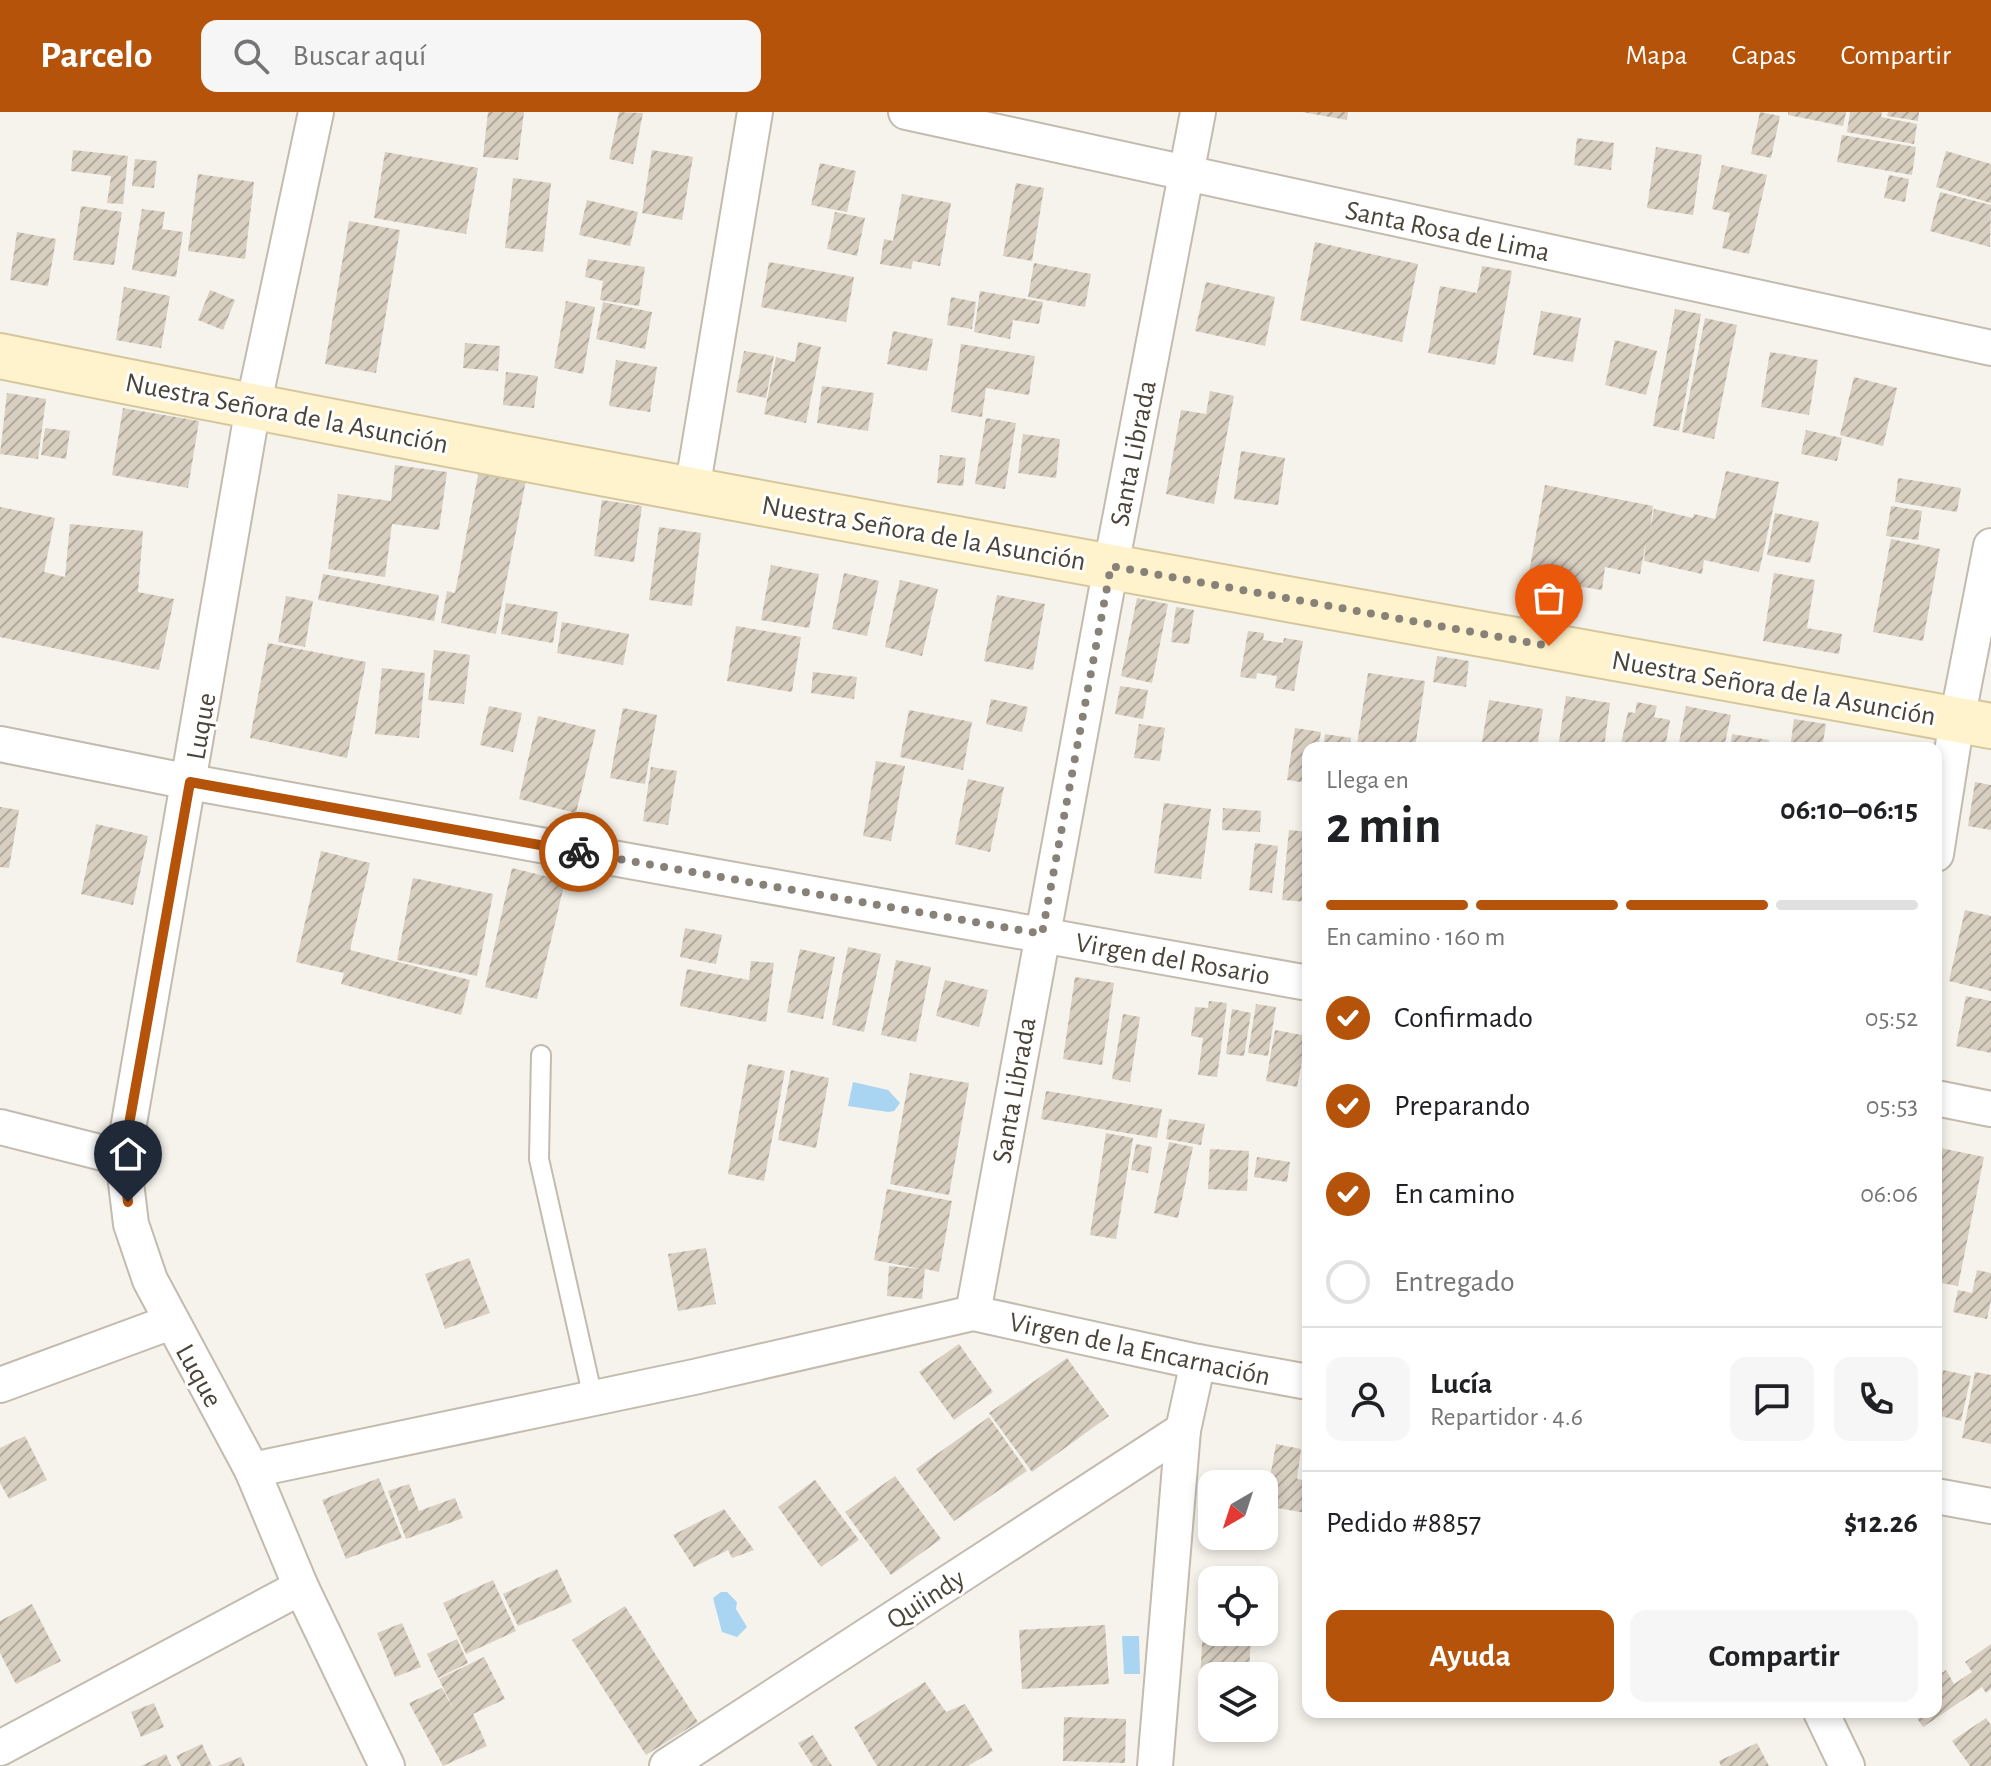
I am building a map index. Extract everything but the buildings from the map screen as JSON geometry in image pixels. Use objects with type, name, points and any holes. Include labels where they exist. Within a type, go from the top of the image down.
[{"type":"street","name":"Luque","points":[[316,112],[253,407],[123,1158],[131,1224],[150,1280],[252,1470],[301,1587],[387,1766]]},
{"type":"street","points":[[692,490],[755,112]]},
{"type":"street","name":"Santa Rosa de Lima","points":[[906,112],[1991,348]]},
{"type":"street","name":"Santa Librada","points":[[973,1313],[1198,112]]},
{"type":"street","name":"Nuestra Señora de la Asunción","points":[[0,356],[692,490],[1974,723]]},
{"type":"street","points":[[1942,833],[1974,723],[1991,546]]},
{"type":"street","name":"Virgen del Rosario","points":[[0,744],[190,782],[1302,982]]},
{"type":"street","points":[[1942,1099],[1991,1109]]},
{"type":"street","points":[[0,1127],[123,1158]]},
{"type":"street","points":[[252,1470],[973,1313]]},
{"type":"street","name":"Virgen de la Encarnación","points":[[973,1313],[1198,1362],[1302,1381]]},
{"type":"street","points":[[0,1385],[171,1322]]},
{"type":"street","points":[[1155,1766],[1183,1430],[1198,1362]]},
{"type":"street","name":"Quiindy","points":[[667,1766],[1183,1430]]},
{"type":"street","points":[[1942,1497],[1991,1506]]},
{"type":"street","points":[[0,1748],[301,1587]]},
{"type":"street","points":[[1824,1718],[1847,1766]]},
{"type":"lane","points":[[541,1055],[539,1159],[593,1398]]},
{"type":"water","points":[[853,1082],[888,1090],[900,1103],[894,1111],[888,1112],[848,1106]]},
{"type":"water","points":[[727,1592],[737,1602],[736,1609],[747,1627],[737,1637],[722,1632],[713,1598]]},
{"type":"water","points":[[1122,1636],[1139,1636],[1140,1674],[1124,1674]]},
{"type":"way so far","points":[[579,852],[1042,934],[1111,566],[1549,646]]},
{"type":"route","points":[[128,1202],[123,1158],[190,782],[579,852]]}]
